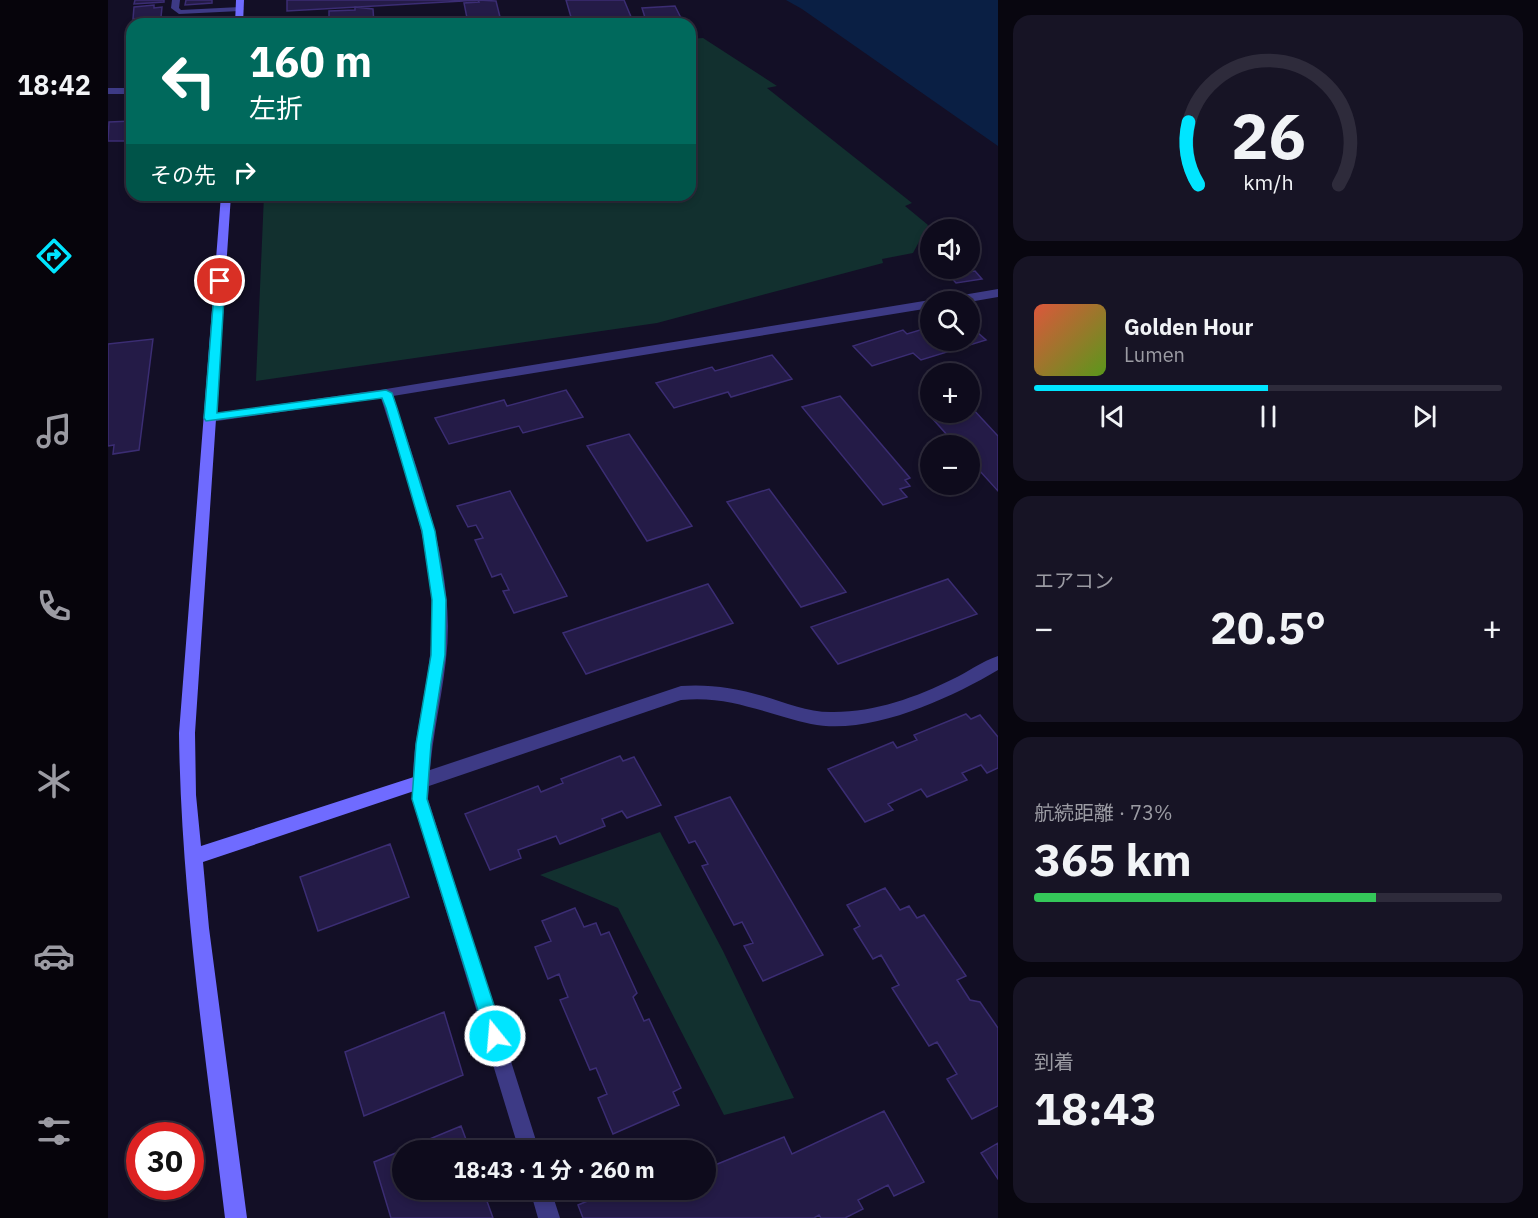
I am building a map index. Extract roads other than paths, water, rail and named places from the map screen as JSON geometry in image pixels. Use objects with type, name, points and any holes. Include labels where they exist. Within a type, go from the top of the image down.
[{"type":"street","points":[[108,91],[126,91]]},
{"type":"street","points":[[226,201],[187,733],[188,795],[193,856],[236,1218]]},
{"type":"street","points":[[980,296],[998,293]]},
{"type":"street","points":[[210,418],[386,393],[920,306]]},
{"type":"street","points":[[386,393],[420,500],[438,578],[440,626],[438,655],[424,744],[420,799],[423,815],[465,938],[526,1140]]},
{"type":"street","points":[[193,856],[681,693],[697,691],[736,695],[813,717],[847,720],[880,713],[919,699],[972,677],[998,662]]},
{"type":"street","points":[[544,1200],[549,1218]]},
{"type":"lane","points":[[176,0],[175,8],[179,12],[240,4]]},
{"type":"water","points":[[786,0],[998,0],[998,146],[802,9]]}]
